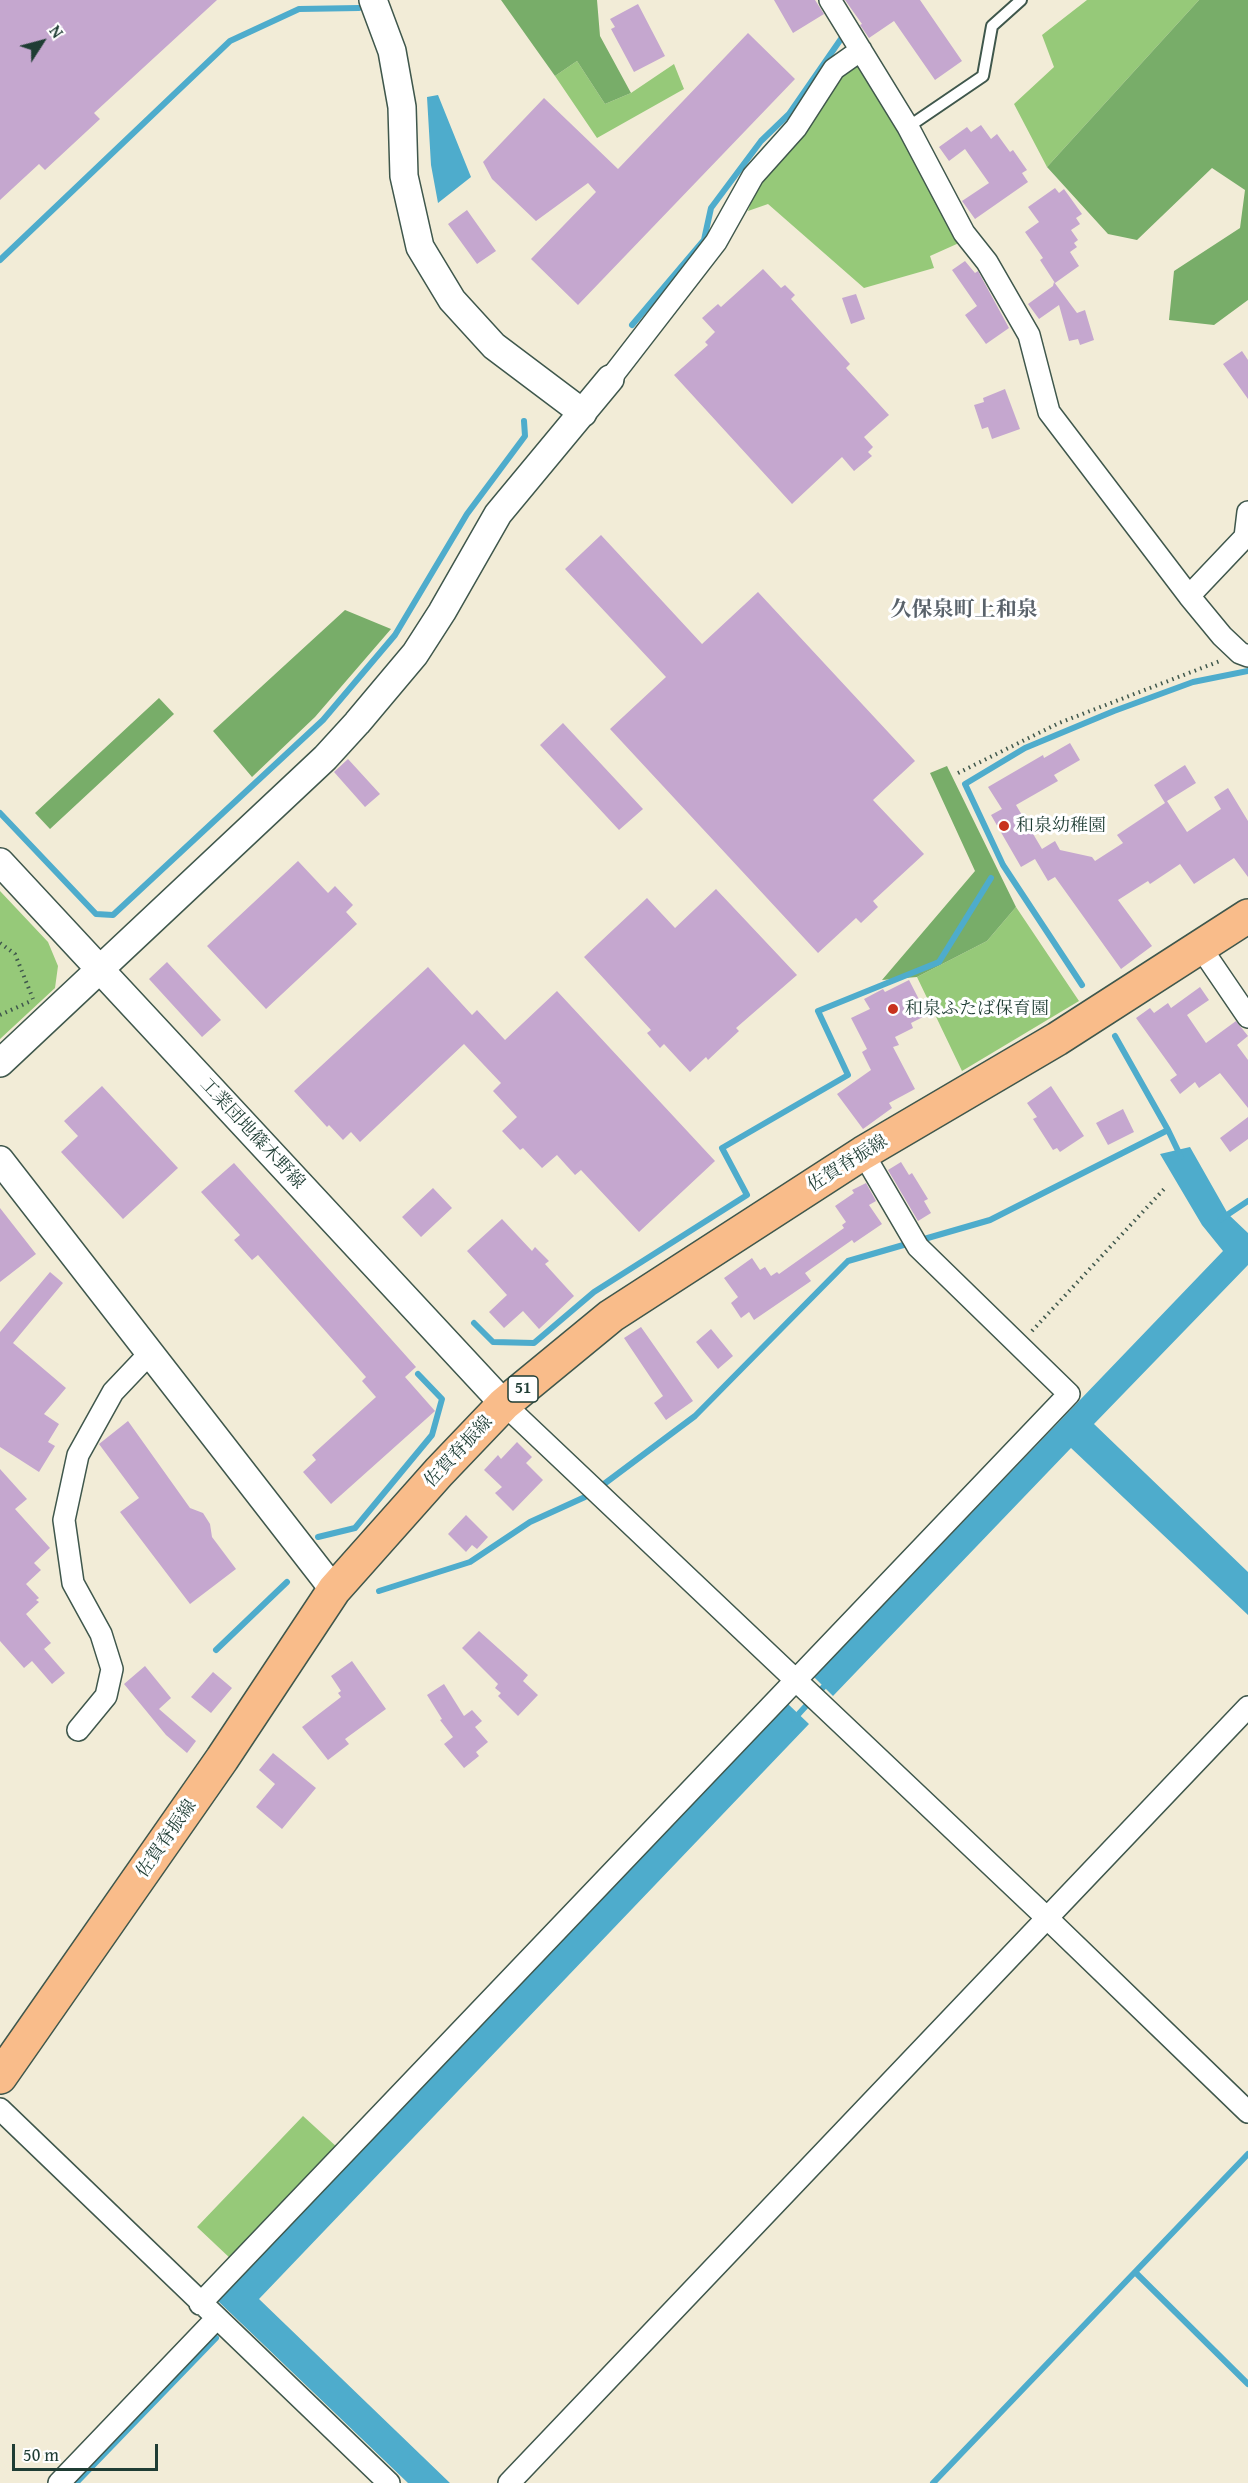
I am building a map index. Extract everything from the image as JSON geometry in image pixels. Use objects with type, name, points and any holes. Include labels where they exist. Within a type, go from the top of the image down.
[{"type":"main road","name":"佐賀脊振線","points":[[0,2077],[222,1759],[334,1590],[439,1472],[504,1404],[611,1316],[863,1153],[1057,1039],[1248,916]]},
{"type":"street","points":[[373,0],[392,51],[402,107],[404,176],[420,247],[452,300],[494,346],[584,413]]},
{"type":"street","points":[[830,0],[908,127],[964,233],[987,262],[1029,335],[1049,412],[1189,596],[1222,636],[1244,655]]},
{"type":"street","points":[[0,1063],[325,758],[357,723],[415,654],[442,612],[498,514],[584,413],[716,242],[753,176],[796,128],[834,69],[861,50]]},
{"type":"street","points":[[1189,596],[1245,537],[1248,512]]},
{"type":"street","name":"工業団地篠木野線","points":[[0,862],[504,1404]]},
{"type":"street","points":[[1200,948],[1248,1017]]},
{"type":"street","points":[[200,2304],[807,1692],[1069,1394],[914,1242],[863,1153]]},
{"type":"street","points":[[0,1160],[334,1590]]},
{"type":"street","points":[[78,1730],[106,1696],[112,1669],[102,1634],[73,1583],[64,1520],[78,1455],[113,1392],[150,1353]]},
{"type":"street","points":[[504,1404],[1047,1918],[1248,2112]]},
{"type":"street","points":[[509,2483],[1248,1707]]},
{"type":"street","points":[[0,2109],[388,2483]]},
{"type":"street","points":[[58,2483],[216,2319]]},
{"type":"lane","points":[[908,127],[983,76],[992,26],[1021,0]]},
{"type":"path","points":[[958,773],[1059,723],[1244,655]]},
{"type":"path","points":[[0,943],[15,954],[33,999]]},
{"type":"path","points":[[1019,1344],[1165,1188]]},
{"type":"green space","points":[[501,0],[597,0],[600,36],[631,93],[605,104],[577,61],[555,76]]},
{"type":"green space","points":[[1087,0],[1199,0],[1047,167],[1014,104],[1054,67],[1042,35]]},
{"type":"green space","points":[[1199,0],[1248,0],[1248,300],[1214,325],[1169,320],[1174,271],[1240,228],[1245,190],[1212,168],[1137,240],[1108,234],[1047,167]]},
{"type":"green space","points":[[577,61],[605,104],[631,93],[674,64],[684,89],[597,138],[555,76]]},
{"type":"green space","points":[[856,64],[908,145],[959,243],[930,256],[934,268],[864,288],[768,204],[748,211],[760,176],[842,69]]},
{"type":"green space","points":[[345,610],[391,629],[315,717],[252,777],[213,731]]},
{"type":"green space","points":[[159,698],[174,714],[50,829],[35,813]]},
{"type":"green space","points":[[947,766],[1016,907],[987,941],[917,977],[882,980],[975,871],[930,773]]},
{"type":"green space","points":[[0,891],[48,942],[58,966],[55,988],[0,1039]]},
{"type":"green space","points":[[1016,907],[1079,1001],[962,1071],[917,977],[987,941]]},
{"type":"green space","points":[[303,2116],[338,2148],[232,2260],[197,2227]]},
{"type":"water","points":[[438,95],[471,177],[438,203],[431,165],[427,97]]},
{"type":"water","points":[[1190,1147],[1228,1214],[1248,1233],[1248,1265],[1094,1424],[1248,1572],[1248,1615],[1071,1448],[833,1696],[814,1677],[1223,1251],[1202,1225],[1160,1154]]},
{"type":"water","points":[[788,1704],[809,1724],[259,2299],[450,2483],[408,2483],[218,2301]]},
{"type":"building","points":[[0,0],[217,0],[94,113],[100,119],[45,170],[39,164],[0,200]]},
{"type":"building","points":[[774,0],[815,0],[824,14],[793,33]]},
{"type":"building","points":[[845,0],[920,0],[962,61],[935,80],[894,21],[869,38]]},
{"type":"building","points":[[638,4],[665,56],[634,72],[611,29],[615,27],[610,19]]},
{"type":"building","points":[[748,33],[795,79],[578,305],[531,259],[596,192],[588,183],[536,221],[492,179],[483,162],[544,98],[618,169]]},
{"type":"building","points":[[981,125],[991,139],[997,134],[1010,152],[1013,150],[1027,170],[1022,173],[1028,182],[975,219],[962,201],[989,183],[965,149],[949,161],[939,147],[967,127],[971,132]]},
{"type":"building","points":[[1055,188],[1059,193],[1064,189],[1082,214],[1076,218],[1080,224],[1071,230],[1078,240],[1074,243],[1077,247],[1070,252],[1079,266],[1055,283],[1040,260],[1043,258],[1025,232],[1039,222],[1028,207]]},
{"type":"building","points":[[467,210],[496,251],[477,264],[448,224]]},
{"type":"building","points":[[965,261],[975,273],[978,271],[1009,328],[986,344],[965,315],[977,306],[952,270]]},
{"type":"building","points":[[763,269],[781,288],[785,285],[795,295],[791,299],[850,364],[846,368],[889,415],[864,437],[873,447],[868,452],[872,456],[854,471],[842,457],[792,504],[674,375],[708,345],[705,342],[715,332],[702,318],[718,304],[721,307]]},
{"type":"building","points":[[1054,282],[1077,313],[1085,310],[1094,340],[1080,345],[1078,339],[1069,341],[1059,305],[1039,319],[1028,304],[1053,286]]},
{"type":"building","points":[[856,294],[865,319],[851,324],[842,298]]},
{"type":"building","points":[[1242,351],[1248,360],[1248,399],[1223,364]]},
{"type":"building","points":[[1005,389],[1020,429],[992,439],[988,427],[982,429],[974,405],[984,402],[983,398]]},
{"type":"building","points":[[601,535],[702,644],[758,592],[915,761],[873,800],[924,854],[873,901],[878,907],[861,923],[856,918],[818,953],[610,729],[666,677],[565,569]]},
{"type":"building","points":[[563,723],[643,809],[619,830],[540,745]]},
{"type":"building","points":[[1070,743],[1080,760],[1054,775],[1058,781],[1016,805],[1042,849],[1055,841],[1060,850],[1092,857],[1095,861],[1123,843],[1117,835],[1165,803],[1154,785],[1185,765],[1196,783],[1167,801],[1187,832],[1221,809],[1214,797],[1228,788],[1248,821],[1248,877],[1234,858],[1194,884],[1180,864],[1150,884],[1148,881],[1118,900],[1152,946],[1121,969],[1055,877],[1048,881],[1035,859],[1021,867],[991,815],[1002,809],[988,787],[1043,755],[1044,758]]},
{"type":"building","points":[[348,759],[380,794],[365,807],[334,772]]},
{"type":"building","points":[[298,861],[328,893],[335,886],[353,905],[346,912],[357,924],[266,1009],[207,946]]},
{"type":"building","points":[[716,889],[797,975],[736,1028],[739,1031],[708,1060],[706,1057],[690,1072],[664,1044],[660,1048],[647,1033],[651,1030],[584,957],[647,898],[675,928]]},
{"type":"building","points":[[167,962],[221,1020],[202,1037],[149,979]]},
{"type":"building","points":[[428,967],[472,1015],[477,1010],[505,1040],[557,991],[715,1161],[639,1232],[581,1170],[575,1175],[557,1155],[542,1168],[502,1131],[517,1117],[493,1091],[501,1083],[464,1044],[360,1142],[351,1132],[343,1140],[329,1125],[327,1127],[294,1091]]},
{"type":"building","points":[[909,980],[927,1015],[911,1023],[913,1028],[895,1037],[899,1045],[893,1047],[915,1089],[889,1103],[892,1108],[863,1129],[837,1094],[871,1070],[862,1052],[867,1049],[851,1018],[870,1009],[864,999],[883,989],[885,992]]},
{"type":"building","points":[[1200,987],[1209,1000],[1187,1015],[1206,1043],[1236,1021],[1248,1036],[1237,1045],[1248,1060],[1248,1108],[1220,1073],[1199,1088],[1195,1082],[1180,1094],[1170,1080],[1177,1075],[1136,1018],[1150,1008],[1154,1013],[1168,1003],[1171,1008]]},
{"type":"building","points":[[102,1086],[178,1168],[123,1219],[61,1152],[78,1136],[64,1121]]},
{"type":"building","points":[[1051,1086],[1084,1136],[1060,1152],[1057,1148],[1053,1150],[1033,1119],[1037,1117],[1027,1103]]},
{"type":"building","points":[[1123,1109],[1134,1132],[1108,1145],[1096,1123]]},
{"type":"building","points":[[1248,1117],[1248,1139],[1230,1152],[1220,1138]]},
{"type":"building","points":[[901,1162],[909,1175],[912,1173],[928,1199],[924,1201],[931,1213],[918,1221],[888,1170]]},
{"type":"building","points":[[234,1163],[416,1367],[405,1377],[435,1411],[331,1504],[303,1472],[316,1460],[312,1455],[376,1397],[362,1381],[366,1377],[258,1255],[252,1260],[234,1240],[240,1235],[201,1192]]},
{"type":"building","points":[[866,1183],[876,1201],[869,1205],[882,1224],[854,1243],[852,1240],[805,1273],[811,1281],[754,1320],[749,1312],[741,1318],[731,1303],[738,1297],[724,1278],[752,1258],[760,1270],[765,1267],[771,1276],[777,1272],[779,1274],[844,1228],[842,1225],[846,1222],[835,1206],[854,1193],[852,1190]]},
{"type":"building","points":[[433,1188],[452,1208],[421,1237],[402,1217]]},
{"type":"building","points":[[0,1208],[36,1254],[0,1282]]},
{"type":"building","points":[[502,1219],[532,1251],[535,1247],[549,1261],[545,1264],[574,1296],[539,1329],[523,1311],[504,1328],[489,1312],[507,1295],[467,1251]]},
{"type":"building","points":[[50,1272],[63,1283],[13,1343],[66,1388],[44,1414],[59,1424],[48,1442],[55,1446],[39,1472],[0,1447],[0,1332]]},
{"type":"building","points":[[641,1327],[693,1401],[666,1420],[654,1403],[663,1396],[624,1338]]},
{"type":"building","points":[[711,1329],[733,1356],[718,1369],[696,1342]]},
{"type":"building","points":[[128,1421],[190,1508],[203,1513],[210,1524],[212,1537],[236,1569],[190,1604],[120,1512],[139,1498],[99,1444]]},
{"type":"building","points":[[517,1442],[532,1457],[526,1463],[543,1480],[513,1511],[495,1493],[502,1487],[484,1470],[498,1455],[501,1459]]},
{"type":"building","points":[[0,1469],[27,1499],[15,1509],[50,1548],[34,1563],[41,1570],[26,1584],[39,1598],[36,1600],[39,1602],[26,1614],[51,1643],[44,1649],[65,1673],[52,1684],[32,1661],[24,1668],[0,1641]]},
{"type":"building","points":[[466,1515],[488,1537],[477,1549],[472,1545],[466,1552],[448,1534]]},
{"type":"building","points":[[479,1631],[528,1675],[523,1681],[538,1695],[518,1716],[498,1696],[501,1693],[495,1688],[498,1684],[462,1648]]},
{"type":"building","points":[[352,1661],[386,1709],[345,1739],[349,1744],[328,1760],[302,1727],[341,1697],[338,1693],[341,1691],[331,1676]]},
{"type":"building","points":[[145,1666],[171,1698],[159,1709],[196,1741],[187,1753],[166,1735],[124,1684]]},
{"type":"building","points":[[213,1672],[232,1688],[211,1713],[191,1697]]},
{"type":"building","points":[[444,1684],[464,1716],[472,1710],[482,1721],[475,1727],[488,1742],[476,1752],[479,1756],[464,1768],[444,1744],[453,1737],[440,1720],[442,1719],[427,1695]]},
{"type":"building","points":[[273,1753],[316,1788],[282,1829],[256,1807],[275,1784],[259,1770]]},
{"type":"waterway","points":[[0,260],[230,41],[299,9],[359,8]]},
{"type":"waterway","points":[[632,325],[704,240],[711,208],[761,141],[789,114],[843,36]]},
{"type":"waterway","points":[[0,813],[96,914],[113,915],[323,720],[395,635],[467,514],[525,436],[524,421]]},
{"type":"waterway","points":[[1082,985],[1003,865],[965,784],[1025,748],[1114,711],[1193,682],[1248,671]]},
{"type":"waterway","points":[[474,1323],[493,1342],[534,1343],[594,1292],[747,1195],[722,1148],[848,1075],[818,1011],[939,962],[991,878]]},
{"type":"waterway","points":[[1115,1036],[1181,1157]]},
{"type":"waterway","points":[[604,1484],[695,1416],[848,1261],[990,1220],[1168,1130]]},
{"type":"waterway","points":[[1221,1219],[1248,1201]]},
{"type":"waterway","points":[[318,1537],[355,1528],[432,1435],[442,1399],[418,1374]]},
{"type":"waterway","points":[[379,1591],[470,1562],[530,1522],[585,1497]]},
{"type":"waterway","points":[[216,1650],[287,1582]]},
{"type":"waterway","points":[[794,1719],[828,1682]]},
{"type":"waterway","points":[[933,2483],[1248,2154]]},
{"type":"waterway","points":[[1135,2272],[1248,2384]]},
{"type":"waterway","points":[[76,2483],[216,2338]]},
{"type":"place","name":"和泉幼稚園","points":[[1004,826]]},
{"type":"place","name":"和泉ふたば保育園","points":[[893,1009]]},
{"type":"district","name":"久保泉町上和泉","points":[[964,611]]}]
